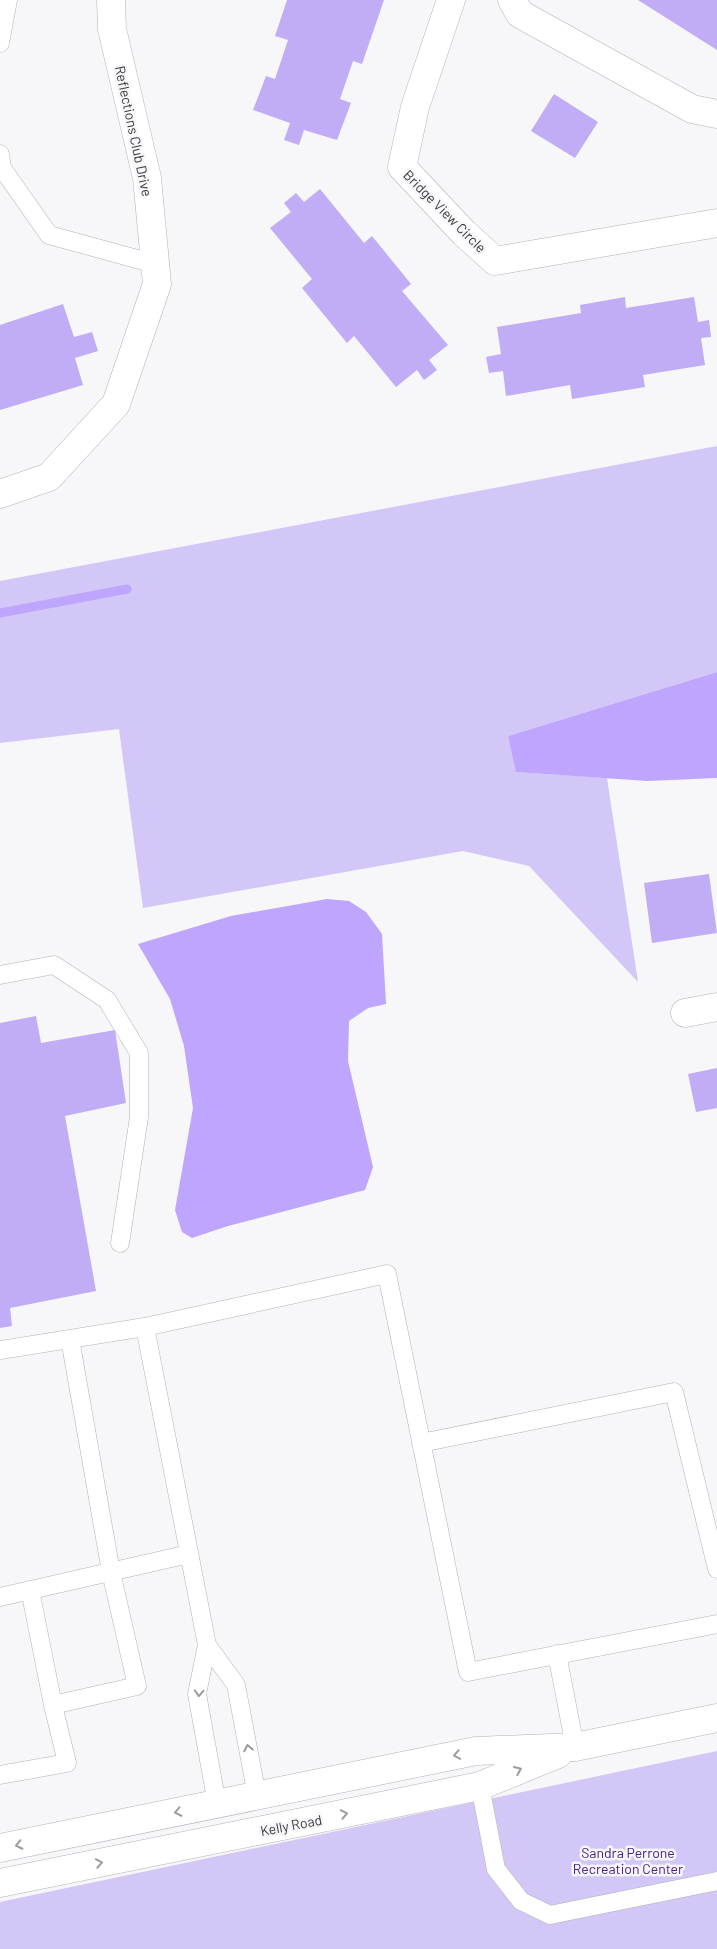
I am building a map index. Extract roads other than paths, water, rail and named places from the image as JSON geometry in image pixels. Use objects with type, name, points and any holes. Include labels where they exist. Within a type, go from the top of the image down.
[{"type":"street","name":"Reflections Club Drive","points":[[0,494],[49,477],[116,404],[157,284],[147,178],[112,29],[111,0]]},
{"type":"street","name":"Bridge View Circle","points":[[451,0],[415,106],[402,167],[464,233],[495,261],[717,223]]},
{"type":"street","points":[[512,0],[520,14],[528,19],[692,109],[717,114]]},
{"type":"street","points":[[685,1013],[717,1007]]},
{"type":"street","name":"Kelly Road","points":[[0,1848],[476,1751],[575,1747],[717,1718]]},
{"type":"street","name":"Kelly Road","points":[[0,1883],[480,1786],[575,1747]]},
{"type":"street","points":[[257,1796],[263,1830]]},
{"type":"street","points":[[217,1804],[224,1838]]},
{"type":"street","points":[[54,1837],[61,1870]]},
{"type":"lane","points":[[0,43],[8,0]]},
{"type":"lane","points":[[0,154],[2,168],[49,235],[155,264]]},
{"type":"lane","points":[[0,975],[54,965],[107,1000],[139,1053],[139,1117],[120,1243]]},
{"type":"lane","points":[[0,1350],[145,1327],[387,1274],[468,1672],[717,1624]]},
{"type":"lane","points":[[145,1327],[207,1645],[197,1694],[217,1804]]},
{"type":"lane","points":[[53,1705],[136,1686],[111,1572],[70,1339]]},
{"type":"lane","points":[[421,1442],[674,1392],[717,1569]]},
{"type":"lane","points":[[0,1597],[189,1554]]},
{"type":"lane","points":[[0,1775],[67,1763],[53,1705],[30,1590]]},
{"type":"lane","points":[[207,1645],[236,1686],[257,1796]]},
{"type":"lane","points":[[557,1654],[575,1747]]},
{"type":"lane","points":[[480,1786],[496,1869],[520,1901],[550,1915],[717,1882]]},
{"type":"waterway","points":[[0,613],[127,589]]},
{"type":"park label","name":"Sandra Perrone Recreation Center","points":[[628,1860]]}]
